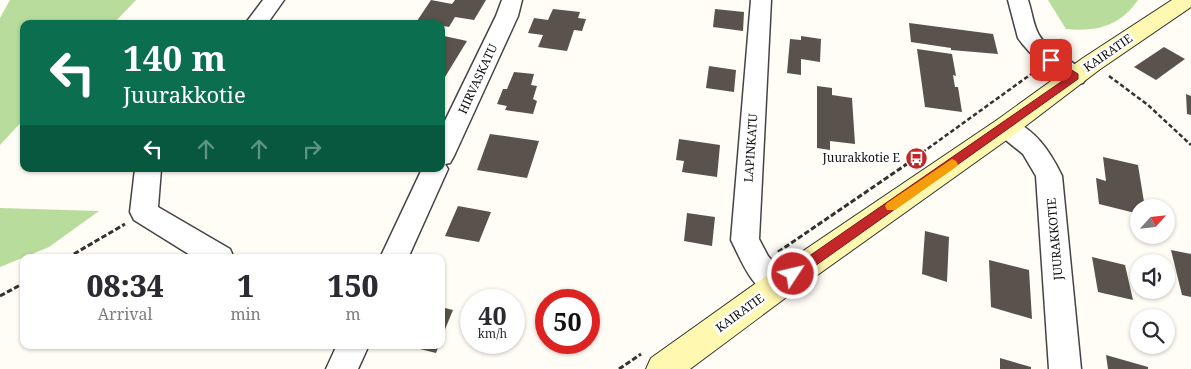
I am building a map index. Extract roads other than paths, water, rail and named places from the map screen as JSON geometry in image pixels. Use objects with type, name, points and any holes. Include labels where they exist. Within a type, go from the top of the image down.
[{"type":"main road","name":"KAIRATIE","points":[[677,365],[777,286],[1006,127],[1083,70],[1186,0]]},
{"type":"street","points":[[259,20],[274,0]]},
{"type":"street","name":"HIRVASKATU","points":[[445,148],[508,16],[512,0]]},
{"type":"street","name":"LAPINKATU","points":[[761,0],[745,240],[758,265],[777,286]]},
{"type":"street","points":[[1018,0],[1029,38],[1051,60],[1083,70]]},
{"type":"street","name":"JUURAKKOTIE","points":[[1006,127],[1028,142],[1042,157],[1049,176],[1065,369]]},
{"type":"street","points":[[148,172],[144,212],[213,254]]},
{"type":"street","points":[[396,254],[434,172]]},
{"type":"street","points":[[342,369],[350,349]]},
{"type":"place","name":"Juurakkotie E","points":[[916,158]]}]
